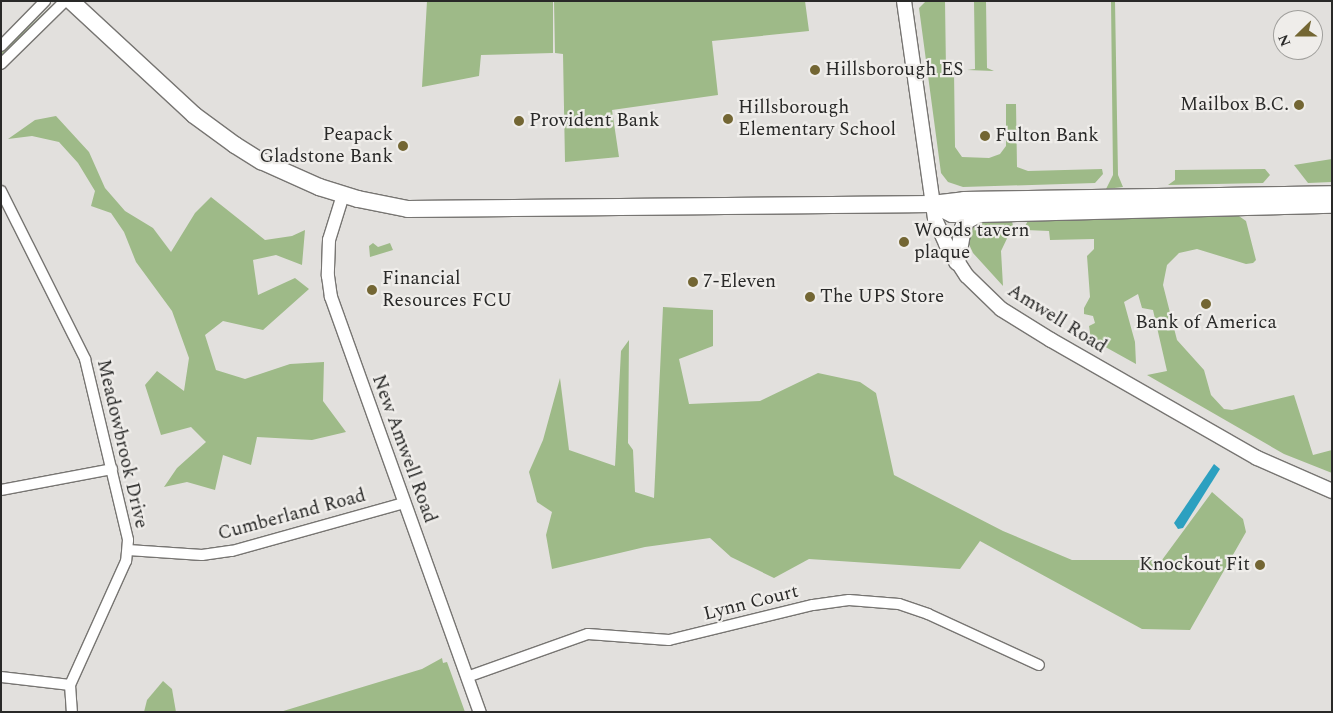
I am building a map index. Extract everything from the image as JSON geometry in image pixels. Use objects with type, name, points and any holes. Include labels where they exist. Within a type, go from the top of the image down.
[{"type":"main road","points":[[70,1],[194,115],[261,161],[343,195],[408,209],[454,211],[932,204],[964,200],[1332,194]]},
{"type":"main road","name":"Amwell Road","points":[[904,1],[932,204],[938,226],[957,262],[980,290],[1016,319],[1257,458],[1332,491]]},
{"type":"main road","points":[[932,204],[952,214],[1332,205]]},
{"type":"main road","points":[[957,262],[966,221],[978,214]]},
{"type":"street","points":[[1,46],[45,1]]},
{"type":"street","points":[[1,64],[66,1]]},
{"type":"street","name":"Meadowbrook Drive","points":[[1,191],[85,359],[112,469],[128,550],[70,685],[72,712]]},
{"type":"street","name":"New Amwell Road","points":[[343,195],[329,240],[328,276],[330,297],[480,712]]},
{"type":"street","points":[[1,490],[112,469]]},
{"type":"street","name":"Cumberland Road","points":[[128,550],[202,555],[232,551],[404,503]]},
{"type":"street","name":"Lynn Court","points":[[467,677],[588,634],[669,640],[813,605],[849,600],[899,604],[928,614],[1039,665]]},
{"type":"street","points":[[1,678],[70,685]]},
{"type":"green space","points":[[427,1],[553,1],[553,53],[481,55],[479,76],[422,87]]},
{"type":"green space","points":[[554,1],[805,1],[809,31],[712,41],[718,95],[612,110],[619,157],[565,162],[563,54],[555,53]]},
{"type":"green space","points":[[926,1],[945,1],[946,70],[954,70],[955,147],[962,157],[989,158],[1000,154],[1006,146],[1006,104],[1016,104],[1017,167],[1028,171],[1102,169],[1103,174],[1095,183],[963,187],[948,182],[941,173],[919,8]]},
{"type":"green space","points":[[974,1],[986,1],[987,68],[994,71],[967,70],[975,69]]},
{"type":"green space","points":[[1111,1],[1115,1],[1118,175],[1123,187],[1106,189],[1113,175]]},
{"type":"green space","points":[[51,6],[49,11],[1,58],[1,53]]},
{"type":"green space","points":[[56,116],[89,152],[105,188],[125,211],[153,228],[171,252],[195,213],[211,197],[265,240],[292,236],[305,230],[302,265],[276,255],[253,260],[258,295],[295,278],[309,289],[263,330],[223,321],[205,335],[216,370],[245,379],[290,364],[324,362],[323,401],[346,432],[312,440],[257,437],[251,465],[223,455],[215,490],[187,482],[164,487],[177,468],[206,442],[191,427],[161,435],[145,385],[157,371],[184,391],[189,358],[172,311],[136,262],[124,232],[111,213],[91,206],[95,191],[78,163],[59,142],[32,136],[8,139],[35,120]]},
{"type":"green space","points":[[1332,159],[1332,182],[1308,183],[1294,165]]},
{"type":"green space","points":[[1265,169],[1270,175],[1263,183],[1168,185],[1175,180],[1175,170]]},
{"type":"green space","points":[[1236,214],[1246,221],[1256,260],[1253,263],[1246,264],[1197,249],[1179,253],[1167,265],[1163,285],[1177,340],[1204,370],[1211,395],[1224,409],[1232,410],[1294,395],[1313,455],[1332,450],[1332,473],[1284,454],[1147,375],[1167,371],[1153,310],[1142,308],[1138,294],[1124,302],[1135,342],[1136,364],[1091,339],[1089,326],[1095,323],[1093,316],[1084,314],[1084,308],[1090,297],[1087,256],[1094,249],[1094,239],[1050,240],[1049,231],[1026,230],[1025,226],[1029,219]]},
{"type":"green space","points":[[1012,221],[1013,226],[1001,251],[1003,286],[973,253],[967,240],[973,222]]},
{"type":"green space","points":[[373,243],[378,247],[390,243],[393,250],[370,257],[369,246]]},
{"type":"green space","points":[[663,307],[713,310],[713,346],[679,359],[689,404],[760,401],[818,373],[860,382],[876,393],[894,475],[1003,531],[1072,560],[1162,560],[1212,492],[1243,519],[1246,532],[1190,630],[1142,629],[980,541],[960,569],[809,559],[774,578],[731,557],[710,538],[645,547],[552,569],[546,535],[552,512],[537,502],[529,472],[543,440],[560,378],[569,450],[615,466],[621,351],[629,340],[628,443],[633,450],[635,492],[654,498]]},
{"type":"green space","points":[[442,658],[443,663],[447,662],[465,712],[280,712],[422,669]]},
{"type":"green space","points":[[163,681],[172,689],[176,712],[144,712],[147,700]]},
{"type":"water","points":[[1214,464],[1220,469],[1183,528],[1178,529],[1174,523]]},
{"type":"place","name":"Hillsborough ES","points":[[815,70]]},
{"type":"place","name":"Mailbox B.C.","points":[[1299,105]]},
{"type":"place","name":"Hillsborough Elementary School","points":[[728,119]]},
{"type":"place","name":"Provident Bank","points":[[519,121]]},
{"type":"place","name":"Fulton Bank","points":[[985,136]]},
{"type":"place","name":"Peapack Gladstone Bank","points":[[403,146]]},
{"type":"place","name":"Woods tavern plaque","points":[[904,242]]},
{"type":"place","name":"7-Eleven","points":[[693,282]]},
{"type":"place","name":"Financial Resources FCU","points":[[372,290]]},
{"type":"place","name":"The UPS Store","points":[[810,297]]},
{"type":"place","name":"Bank of America","points":[[1206,304]]},
{"type":"place","name":"Knockout Fit","points":[[1260,565]]}]
